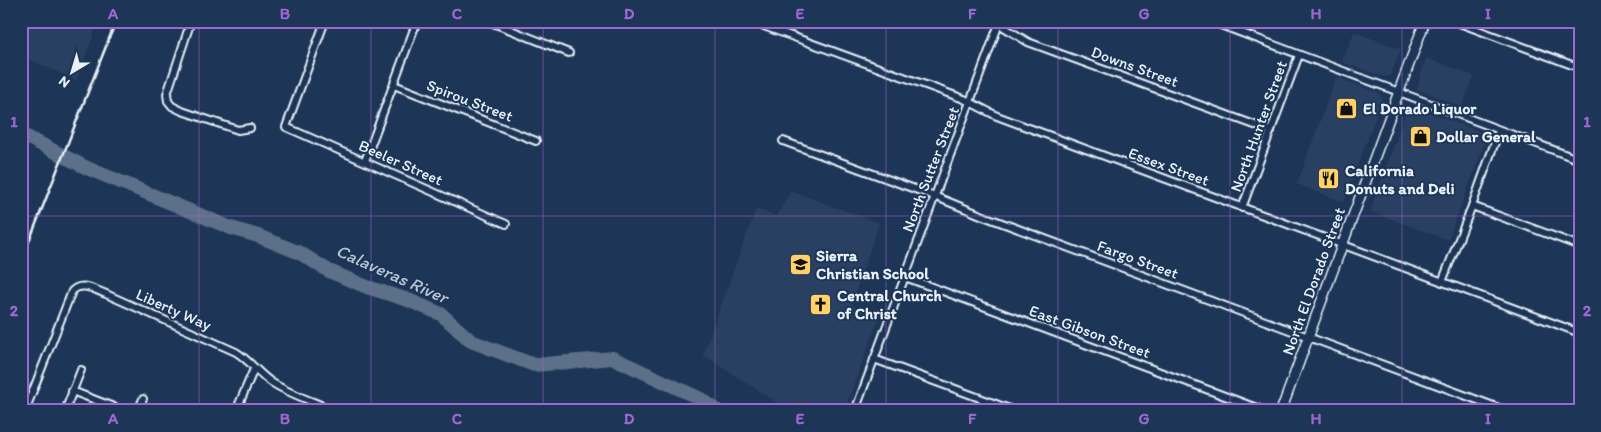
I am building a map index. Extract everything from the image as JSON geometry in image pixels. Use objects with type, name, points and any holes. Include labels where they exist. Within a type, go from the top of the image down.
[{"type":"main road","name":"North El Dorado Street","points":[[1281,411],[1425,21]]},
{"type":"street","points":[[191,21],[167,94],[168,101],[172,106],[182,111],[238,130],[250,128]]},
{"type":"street","name":"Beeler Street","points":[[325,21],[286,127],[506,224]]},
{"type":"street","points":[[365,161],[417,21]]},
{"type":"street","points":[[488,21],[569,53]]},
{"type":"street","name":"Essex Street","points":[[750,21],[970,102],[997,116],[1580,333]]},
{"type":"street","points":[[1210,21],[1580,160]]},
{"type":"street","points":[[1454,21],[1580,68]]},
{"type":"street","name":"North Sutter Street","points":[[855,411],[998,22]]},
{"type":"street","name":"Downs Street","points":[[998,22],[1028,42],[1271,131]]},
{"type":"street","name":"North Hunter Street","points":[[1242,208],[1299,55]]},
{"type":"street","name":"Spirou Street","points":[[394,85],[536,141]]},
{"type":"street","points":[[1442,282],[1499,131]]},
{"type":"street","name":"Fargo Street","points":[[783,141],[1507,411]]},
{"type":"street","points":[[1472,206],[1580,246]]},
{"type":"street","name":"East Gibson Street","points":[[905,277],[1265,411]]},
{"type":"street","name":"Liberty Way","points":[[26,410],[69,298],[77,286],[89,287],[236,352],[248,359],[254,369],[276,385],[335,411]]},
{"type":"street","points":[[874,359],[1015,411]]},
{"type":"street","points":[[236,411],[254,369]]},
{"type":"street","points":[[65,411],[81,370]]},
{"type":"street","points":[[72,391],[124,411]]},
{"type":"street","points":[[138,411],[143,399]]},
{"type":"shaded area","points":[[21,21],[99,21],[76,80],[21,56]]},
{"type":"shaded area","points":[[1354,32],[1401,49],[1390,76],[1384,77],[1342,62]]},
{"type":"shaded area","points":[[1426,58],[1474,76],[1462,107],[1417,89]]},
{"type":"shaded area","points":[[1336,77],[1379,93],[1382,100],[1344,202],[1297,184]]},
{"type":"shaded area","points":[[1414,107],[1484,133],[1486,140],[1448,240],[1370,211],[1407,110]]},
{"type":"shaded area","name":"Sierra Christian School","points":[[791,191],[879,223],[851,305],[879,318],[844,411],[790,411],[703,355],[756,209],[776,216]]},
{"type":"waterway","name":"Calaveras River","points":[[21,134],[87,168],[231,228],[258,236],[300,253],[329,271],[367,287],[408,300],[441,314],[471,341],[534,365],[613,358],[701,399],[718,411]]},
{"type":"railway","points":[[21,262],[116,21]]},
{"type":"place","name":"El Dorado Liquor","points":[[1347,108]]},
{"type":"place","name":"Dollar General","points":[[1420,136]]},
{"type":"place","name":"California Donuts and Deli","points":[[1329,179]]},
{"type":"place","name":"Sierra Christian School","points":[[800,264]]},
{"type":"place","name":"Central Church of Christ","points":[[821,304]]}]
